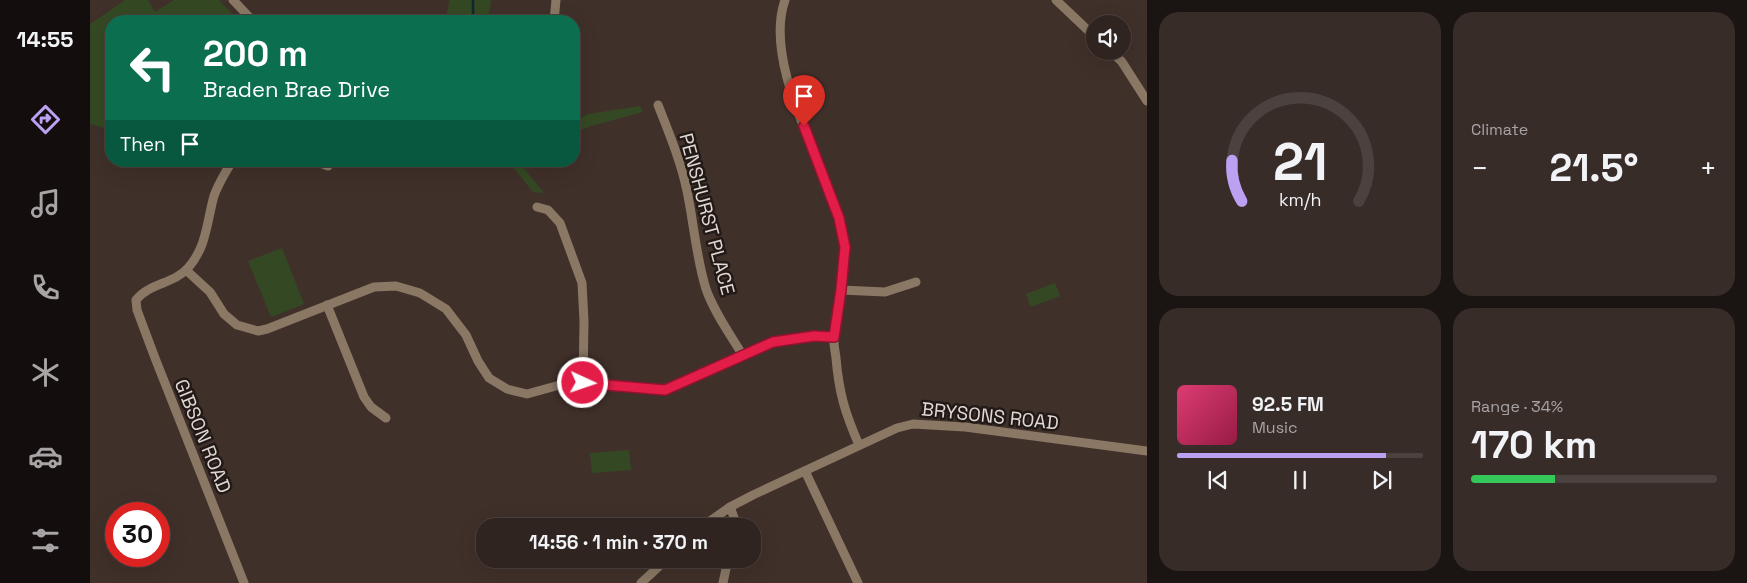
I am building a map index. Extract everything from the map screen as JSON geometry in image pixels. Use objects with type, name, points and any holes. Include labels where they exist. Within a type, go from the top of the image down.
[{"type":"street","points":[[233,0],[247,15]]},
{"type":"street","points":[[555,15],[556,0]]},
{"type":"street","points":[[784,0],[780,24],[782,51],[790,88],[839,218],[845,247],[834,337],[838,386],[847,417],[859,445]]},
{"type":"street","points":[[1056,0],[1086,28]]},
{"type":"street","points":[[1120,60],[1147,101]]},
{"type":"street","name":"PENSHURST PLACE","points":[[658,105],[687,191],[695,244],[707,290],[725,327],[743,356]]},
{"type":"street","points":[[229,167],[215,195],[204,241],[186,270],[210,292],[224,314],[237,325],[258,331],[374,287],[396,286],[420,293],[446,309],[466,335],[478,361],[489,378],[507,390],[527,394],[567,383],[665,390],[773,342],[814,336],[834,337]]},
{"type":"street","points":[[537,207],[548,210],[560,223],[582,283],[584,321],[583,383]]},
{"type":"street","name":"GIBSON ROAD","points":[[186,270],[173,279],[142,292],[136,300],[137,310],[244,583]]},
{"type":"street","points":[[841,290],[885,292],[916,282]]},
{"type":"street","points":[[327,306],[364,397],[371,407],[386,418]]},
{"type":"street","name":"BRYSONS ROAD","points":[[715,518],[730,507],[859,445],[897,428],[913,424],[966,427],[1147,451]]},
{"type":"street","points":[[805,471],[858,583]]},
{"type":"street","points":[[730,507],[734,518]]},
{"type":"street","points":[[641,583],[657,568]]},
{"type":"street","points":[[723,583],[726,568]]},
{"type":"green space","points":[[125,0],[148,0],[155,12],[174,0],[219,0],[233,15],[105,15],[105,128],[90,124],[90,24]]},
{"type":"green space","points":[[450,0],[491,0],[489,15],[446,15]]},
{"type":"green space","points":[[640,106],[643,112],[580,131],[580,118],[588,114]]},
{"type":"green space","points":[[513,167],[523,167],[544,193],[533,192]]},
{"type":"green space","points":[[282,248],[304,304],[271,317],[248,261]]},
{"type":"green space","points":[[1055,283],[1060,296],[1031,307],[1026,294]]},
{"type":"green space","points":[[629,450],[631,470],[592,473],[590,453]]},
{"type":"waterway","points":[[473,0],[473,15]]},
{"type":"route","points":[[583,383],[665,390],[773,342],[814,336],[834,337],[845,247],[839,218],[804,126]]}]
